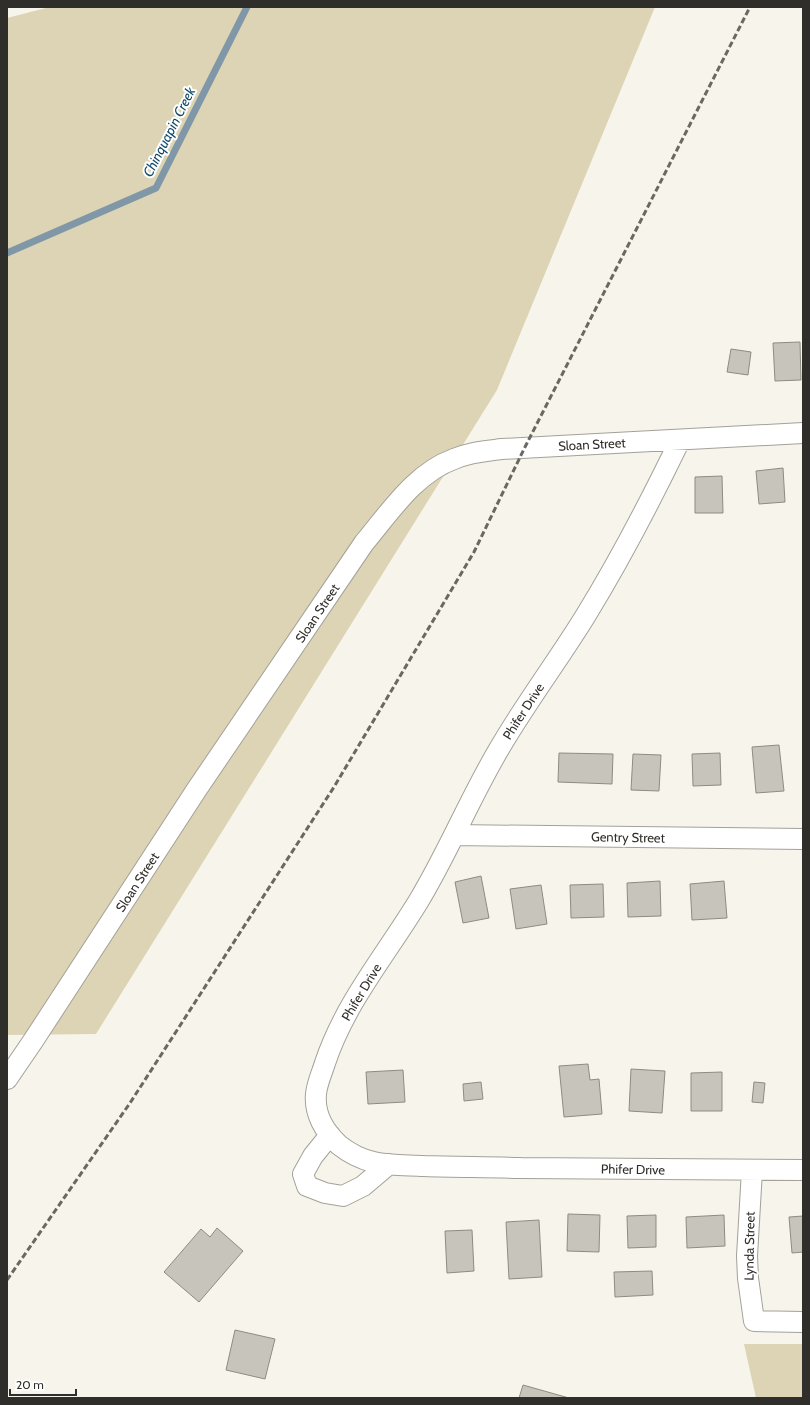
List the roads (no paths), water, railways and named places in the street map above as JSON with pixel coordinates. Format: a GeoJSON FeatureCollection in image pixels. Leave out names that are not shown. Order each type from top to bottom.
{"type":"FeatureCollection","features":[{"type":"Feature","properties":{"kind":"street","name":"Sloan Street"},"geometry":{"type":"LineString","coordinates":[[7,1079],[197,789],[364,543],[395,505],[411,488],[431,471],[453,459],[477,452],[525,447],[803,433]]}},
{"type":"Feature","properties":{"kind":"street","name":"Phifer Drive"},"geometry":{"type":"LineString","coordinates":[[680,440],[646,509],[616,564],[584,618],[500,747],[417,903],[357,994],[341,1023],[328,1053],[318,1084],[316,1104],[322,1123],[330,1135],[340,1145],[355,1155],[372,1162],[466,1167],[803,1170]]}},
{"type":"Feature","properties":{"kind":"street","name":"Gentry Street"},"geometry":{"type":"LineString","coordinates":[[454,835],[803,839]]}},
{"type":"Feature","properties":{"kind":"street"},"geometry":{"type":"LineString","coordinates":[[330,1135],[313,1156],[303,1174],[307,1186],[325,1193],[343,1196],[363,1186],[389,1164]]}},
{"type":"Feature","properties":{"kind":"street","name":"Lynda Street"},"geometry":{"type":"LineString","coordinates":[[752,1170],[747,1256],[748,1278],[754,1321],[803,1322]]}},
{"type":"Feature","properties":{"kind":"waterway","name":"Chinquapin Creek"},"geometry":{"type":"LineString","coordinates":[[7,253],[156,188],[247,7]]}},
{"type":"Feature","properties":{"kind":"railway"},"geometry":{"type":"LineString","coordinates":[[7,1280],[130,1103],[334,787],[474,552],[525,447],[750,7]]}}]}
